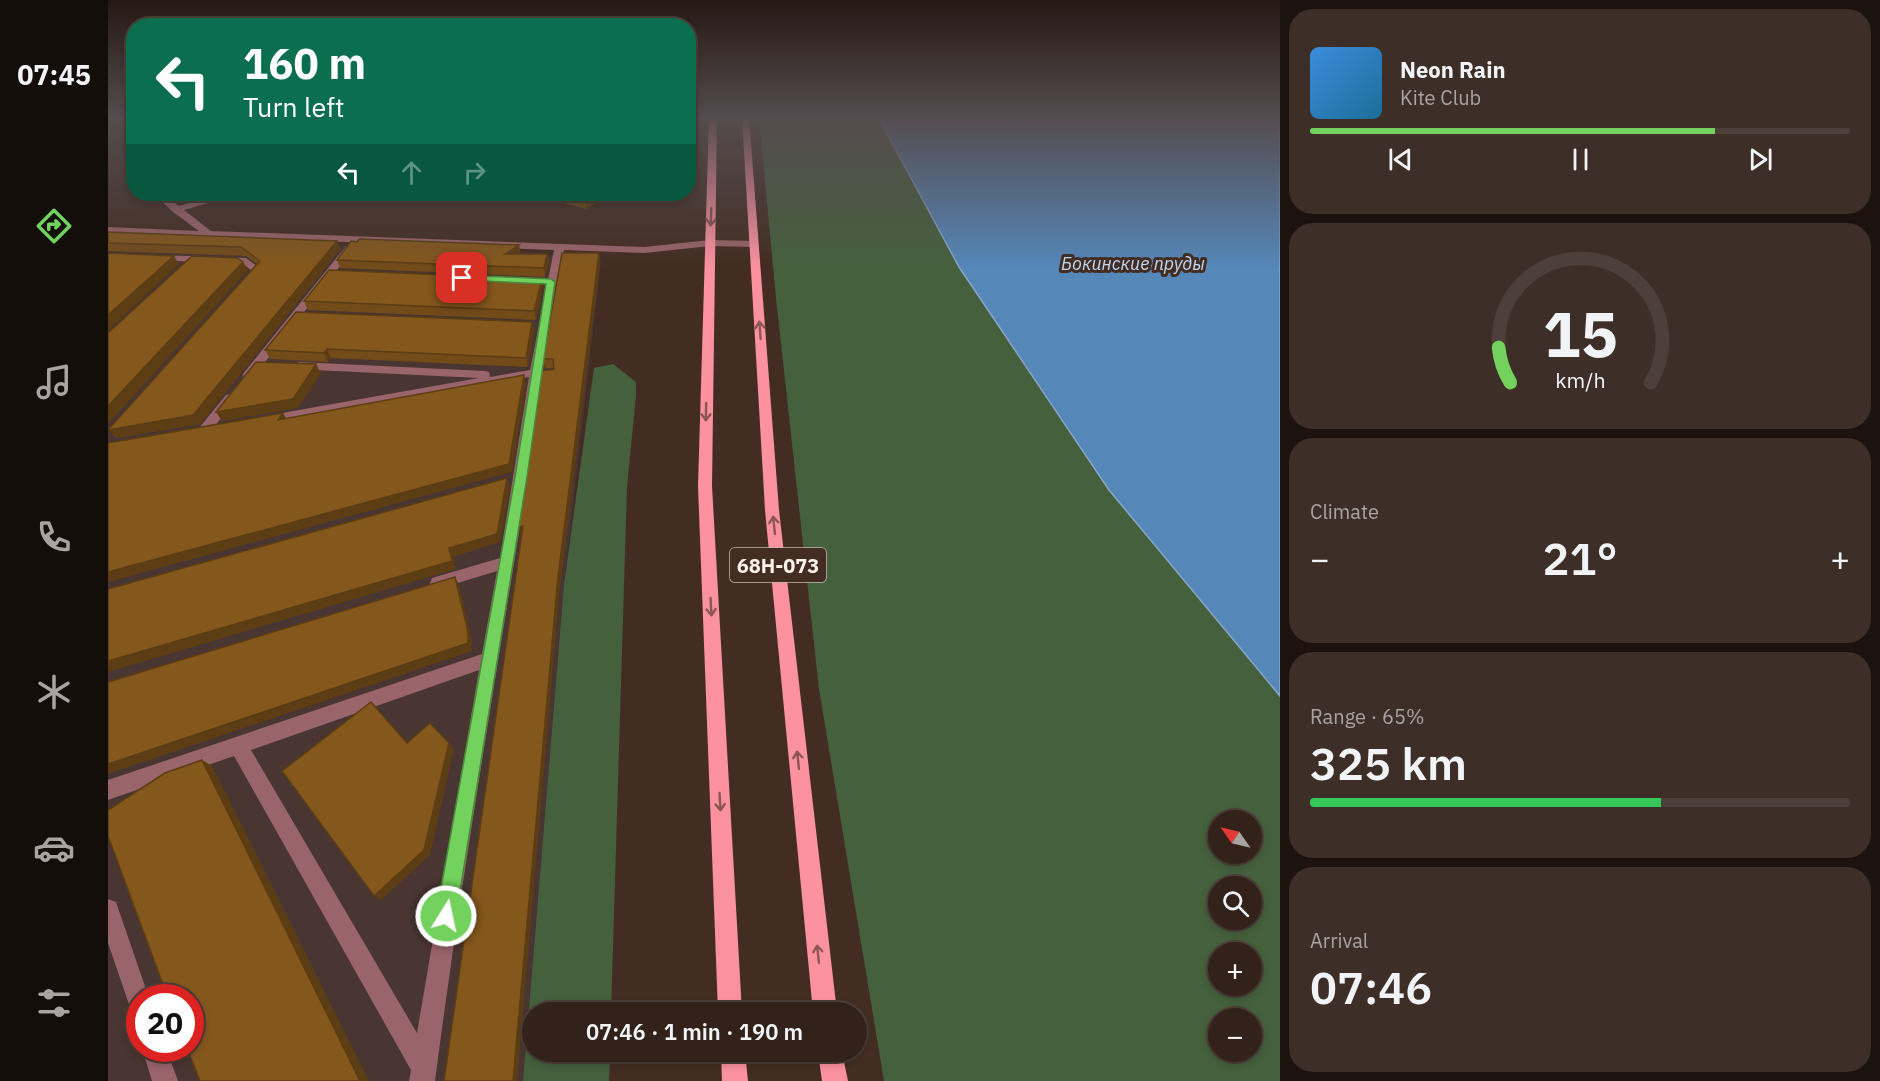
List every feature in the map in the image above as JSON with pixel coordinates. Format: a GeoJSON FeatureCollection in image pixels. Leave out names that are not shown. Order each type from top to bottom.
{"type":"FeatureCollection","features":[{"type":"Feature","properties":{"kind":"main road","name":"68Н-073"},"geometry":{"type":"LineString","coordinates":[[712,167],[705,486],[730,1002]]}},
{"type":"Feature","properties":{"kind":"main road","name":"68Н-073"},"geometry":{"type":"LineString","coordinates":[[749,167],[772,510],[824,1002]]}},
{"type":"Feature","properties":{"kind":"main road"},"geometry":{"type":"LineString","coordinates":[[734,1062],[735,1081]]}},
{"type":"Feature","properties":{"kind":"main road"},"geometry":{"type":"LineString","coordinates":[[832,1062],[835,1081]]}},
{"type":"Feature","properties":{"kind":"lane"},"geometry":{"type":"LineString","coordinates":[[166,201],[208,233]]}},
{"type":"Feature","properties":{"kind":"lane"},"geometry":{"type":"LineString","coordinates":[[176,210],[206,201]]}},
{"type":"Feature","properties":{"kind":"lane"},"geometry":{"type":"LineString","coordinates":[[108,230],[644,250],[710,243],[754,244]]}},
{"type":"Feature","properties":{"kind":"lane"},"geometry":{"type":"LineString","coordinates":[[227,427],[198,432],[263,364],[335,273],[356,239]]}},
{"type":"Feature","properties":{"kind":"lane"},"geometry":{"type":"LineString","coordinates":[[423,1075],[438,963],[506,562],[515,479],[537,372],[538,326],[545,282],[560,246]]}},
{"type":"Feature","properties":{"kind":"lane"},"geometry":{"type":"LineString","coordinates":[[147,258],[189,263],[246,261],[257,270],[241,288]]}},
{"type":"Feature","properties":{"kind":"lane"},"geometry":{"type":"LineString","coordinates":[[292,365],[511,377]]}},
{"type":"Feature","properties":{"kind":"lane"},"geometry":{"type":"LineString","coordinates":[[251,422],[537,372]]}},
{"type":"Feature","properties":{"kind":"lane"},"geometry":{"type":"LineString","coordinates":[[427,586],[506,562]]}},
{"type":"Feature","properties":{"kind":"lane"},"geometry":{"type":"LineString","coordinates":[[108,790],[490,659]]}},
{"type":"Feature","properties":{"kind":"lane"},"geometry":{"type":"LineString","coordinates":[[238,746],[423,1075]]}},
{"type":"Feature","properties":{"kind":"lane"},"geometry":{"type":"LineString","coordinates":[[108,910],[133,984]]}},
{"type":"Feature","properties":{"kind":"lane"},"geometry":{"type":"LineString","coordinates":[[159,1062],[165,1081]]}},
{"type":"Feature","properties":{"kind":"shaded area"},"geometry":{"type":"Polygon","coordinates":[[[108,236],[542,254],[601,261],[564,584],[530,1002],[522,1002],[522,1062],[525,1062],[523,1081],[108,1081],[108,236]]]}},
{"type":"Feature","properties":{"kind":"green space"},"geometry":{"type":"Polygon","coordinates":[[[764,167],[905,167],[959,267],[1109,490],[1280,696],[1280,1081],[884,1081],[819,689],[764,167]]]}},
{"type":"Feature","properties":{"kind":"green space"},"geometry":{"type":"Polygon","coordinates":[[[613,364],[636,382],[627,487],[611,1002],[530,1002],[564,584],[594,368],[613,364]]]}},
{"type":"Feature","properties":{"kind":"green space"},"geometry":{"type":"Polygon","coordinates":[[[525,1062],[610,1062],[609,1081],[523,1081],[525,1062]]]}},
{"type":"Feature","properties":{"kind":"water","name":"Бокинские пруды"},"geometry":{"type":"Polygon","coordinates":[[[905,167],[1280,167],[1280,696],[1109,490],[959,267],[905,167]]]}},
{"type":"Feature","properties":{"kind":"building"},"geometry":{"type":"Polygon","coordinates":[[[108,232],[337,241],[193,415],[108,430],[260,261],[241,247],[108,243],[108,232]]]}},
{"type":"Feature","properties":{"kind":"building"},"geometry":{"type":"Polygon","coordinates":[[[359,239],[519,245],[505,254],[547,254],[544,268],[337,260],[351,241],[357,242],[359,239]]]}},
{"type":"Feature","properties":{"kind":"building"},"geometry":{"type":"Polygon","coordinates":[[[108,253],[174,256],[108,315],[108,253]]]}},
{"type":"Feature","properties":{"kind":"building"},"geometry":{"type":"Polygon","coordinates":[[[562,253],[599,253],[558,577],[513,1081],[444,1081],[523,526],[518,528],[541,371],[554,369],[553,359],[543,359],[562,253]]]}},
{"type":"Feature","properties":{"kind":"building"},"geometry":{"type":"Polygon","coordinates":[[[192,256],[237,258],[243,262],[108,406],[108,333],[192,256]]]}},
{"type":"Feature","properties":{"kind":"building"},"geometry":{"type":"Polygon","coordinates":[[[329,270],[542,279],[534,311],[304,301],[329,270]]]}},
{"type":"Feature","properties":{"kind":"building"},"geometry":{"type":"Polygon","coordinates":[[[296,312],[532,322],[526,358],[327,349],[324,353],[265,350],[296,312]]]}},
{"type":"Feature","properties":{"kind":"building"},"geometry":{"type":"Polygon","coordinates":[[[256,362],[316,364],[293,399],[216,412],[256,362]]]}},
{"type":"Feature","properties":{"kind":"building"},"geometry":{"type":"Polygon","coordinates":[[[524,375],[509,464],[108,572],[108,443],[283,413],[278,420],[524,375]]]}},
{"type":"Feature","properties":{"kind":"building"},"geometry":{"type":"Polygon","coordinates":[[[507,478],[497,534],[449,548],[452,561],[108,661],[108,589],[507,478]]]}},
{"type":"Feature","properties":{"kind":"building"},"geometry":{"type":"Polygon","coordinates":[[[455,577],[468,632],[468,643],[108,764],[108,682],[455,577]]]}},
{"type":"Feature","properties":{"kind":"building"},"geometry":{"type":"Polygon","coordinates":[[[371,702],[407,743],[430,723],[449,743],[424,850],[374,896],[282,771],[371,702]]]}},
{"type":"Feature","properties":{"kind":"building"},"geometry":{"type":"Polygon","coordinates":[[[202,760],[360,1081],[200,1081],[193,1062],[204,1062],[204,984],[163,984],[108,836],[108,810],[165,773],[202,760]]]}},
{"type":"Feature","properties":{"kind":"route"},"geometry":{"type":"LineString","coordinates":[[446,916],[521,477],[551,282],[462,278]]}}]}
